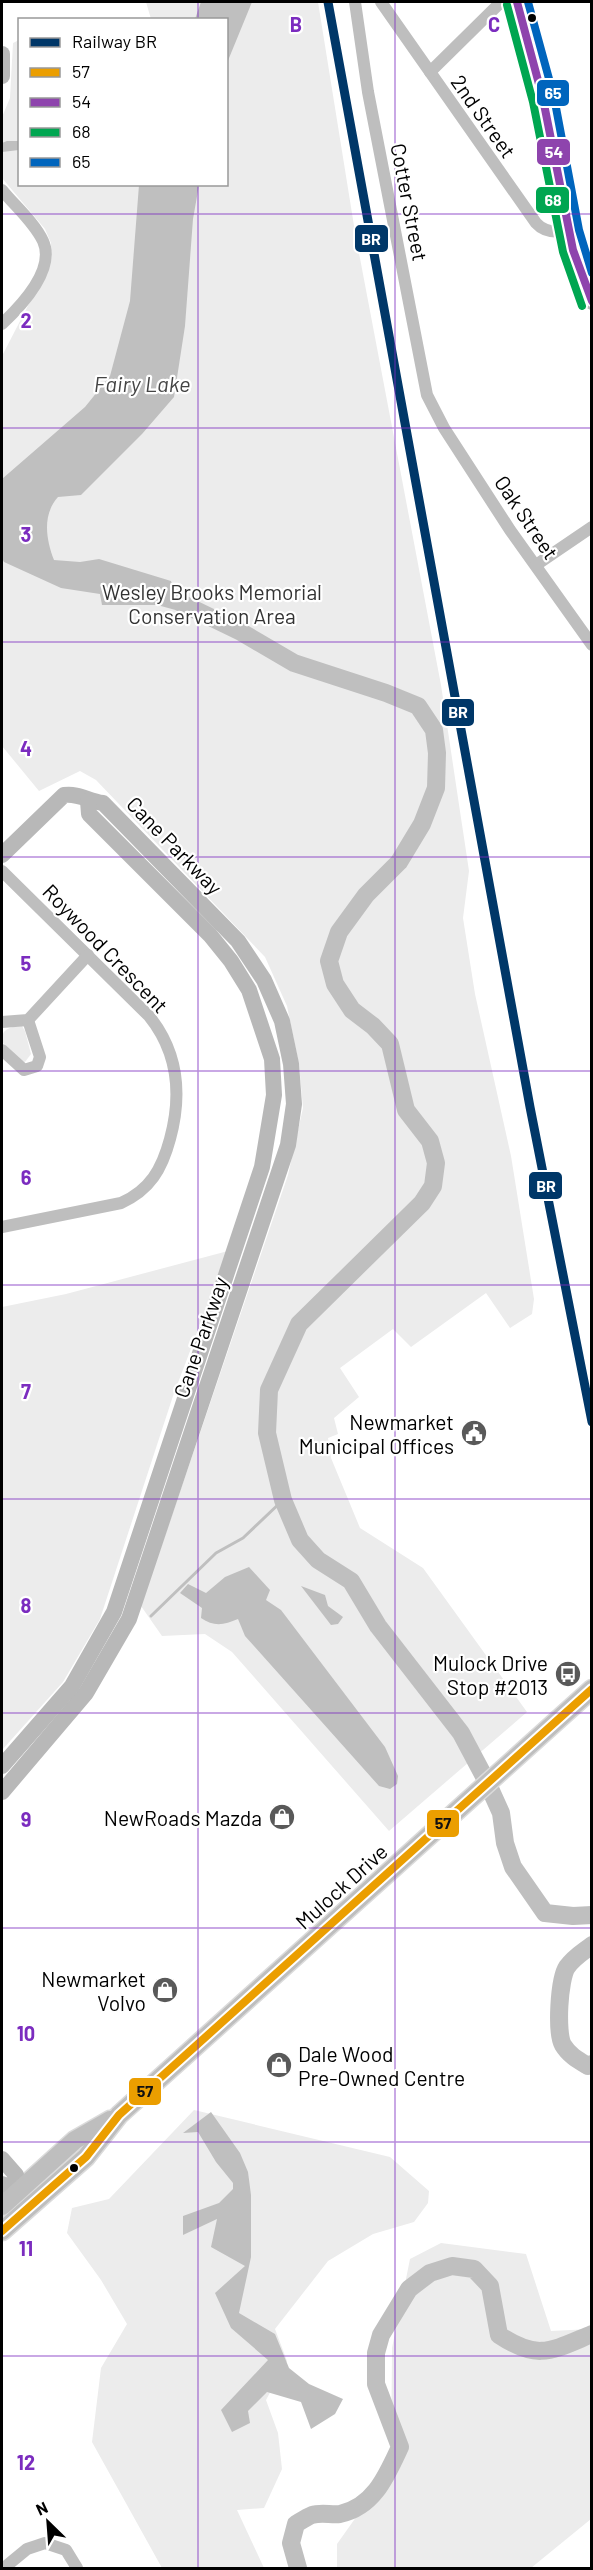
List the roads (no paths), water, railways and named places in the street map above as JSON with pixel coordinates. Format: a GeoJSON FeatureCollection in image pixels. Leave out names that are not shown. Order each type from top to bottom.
{"type":"FeatureCollection","features":[{"type":"Feature","properties":{"kind":"main road"},"geometry":{"type":"LineString","coordinates":[[517,2],[556,158],[568,231],[588,296]]}},
{"type":"Feature","properties":{"kind":"main road"},"geometry":{"type":"LineString","coordinates":[[2,54],[2,76]]}},
{"type":"Feature","properties":{"kind":"main road"},"geometry":{"type":"LineString","coordinates":[[2,855],[56,800],[64,795],[77,794],[88,801]]}},
{"type":"Feature","properties":{"kind":"main road","name":"Cane Parkway"},"geometry":{"type":"LineString","coordinates":[[2,1766],[72,1686],[114,1612],[262,1167],[274,1095],[272,1059],[249,990],[231,961],[210,935],[89,814],[88,801],[103,803],[238,941],[264,980],[282,1021],[291,1064],[294,1104],[288,1145],[129,1619],[86,1693],[2,1792]]}},
{"type":"Feature","properties":{"kind":"main road","name":"Mulock Drive"},"geometry":{"type":"LineString","coordinates":[[2,2231],[86,2157],[119,2115],[591,1689]]}},
{"type":"Feature","properties":{"kind":"main road","name":"Mulock Drive"},"geometry":{"type":"LineString","coordinates":[[2,2206],[75,2140],[119,2115]]}},
{"type":"Feature","properties":{"kind":"main road"},"geometry":{"type":"LineString","coordinates":[[2,2159],[16,2175],[20,2190]]}},
{"type":"Feature","properties":{"kind":"main road"},"geometry":{"type":"LineString","coordinates":[[2,2184],[20,2190]]}},
{"type":"Feature","properties":{"kind":"street","name":"Cotter Street"},"geometry":{"type":"LineString","coordinates":[[355,2],[370,103],[427,395],[433,409]]}},
{"type":"Feature","properties":{"kind":"street","name":"2nd Street"},"geometry":{"type":"LineString","coordinates":[[381,2],[536,223],[541,229],[568,231]]}},
{"type":"Feature","properties":{"kind":"street"},"geometry":{"type":"LineString","coordinates":[[430,72],[501,2]]}},
{"type":"Feature","properties":{"kind":"street"},"geometry":{"type":"LineString","coordinates":[[2,190],[37,231],[44,243],[46,259],[41,274],[2,324]]}},
{"type":"Feature","properties":{"kind":"street","name":"Oak Street"},"geometry":{"type":"LineString","coordinates":[[433,409],[492,502],[591,645]]}},
{"type":"Feature","properties":{"kind":"street"},"geometry":{"type":"LineString","coordinates":[[536,565],[591,527]]}},
{"type":"Feature","properties":{"kind":"street","name":"Roywood Crescent"},"geometry":{"type":"LineString","coordinates":[[2,871],[148,1016],[162,1035],[170,1053],[177,1084],[177,1109],[164,1160],[148,1186],[121,1203],[2,1227]]}},
{"type":"Feature","properties":{"kind":"street"},"geometry":{"type":"LineString","coordinates":[[2,1022],[28,1020],[88,956]]}},
{"type":"Feature","properties":{"kind":"street"},"geometry":{"type":"LineString","coordinates":[[2,1050],[24,1070],[37,1066],[40,1057],[28,1020]]}},
{"type":"Feature","properties":{"kind":"street"},"geometry":{"type":"LineString","coordinates":[[4,2568],[27,2549],[45,2542],[66,2550],[77,2568]]}},
{"type":"Feature","properties":{"kind":"water"},"geometry":{"type":"Polygon","coordinates":[[[201,2],[252,2],[228,61],[228,18],[195,18],[201,2]]]}},
{"type":"Feature","properties":{"kind":"water"},"geometry":{"type":"Polygon","coordinates":[[[18,141],[18,150],[2,152],[2,143],[18,141]]]}},
{"type":"Feature","properties":{"kind":"water","name":"Fairy Lake"},"geometry":{"type":"Polygon","coordinates":[[[139,186],[199,186],[193,219],[185,326],[174,397],[142,434],[81,495],[58,497],[50,511],[47,527],[54,560],[80,562],[99,559],[171,581],[177,601],[158,605],[102,605],[100,594],[61,588],[4,562],[2,558],[2,479],[85,407],[110,376],[130,301],[139,186]]]}},
{"type":"Feature","properties":{"kind":"water"},"geometry":{"type":"Polygon","coordinates":[[[249,1567],[270,1590],[266,1600],[281,1610],[385,1747],[398,1776],[397,1784],[390,1789],[379,1786],[245,1636],[238,1619],[228,1623],[210,1623],[201,1618],[202,1608],[180,1593],[188,1584],[206,1593],[225,1577],[249,1567]]]}},
{"type":"Feature","properties":{"kind":"water"},"geometry":{"type":"Polygon","coordinates":[[[301,1586],[325,1595],[328,1606],[343,1617],[338,1624],[331,1625],[301,1586]]]}},
{"type":"Feature","properties":{"kind":"water"},"geometry":{"type":"Polygon","coordinates":[[[211,2112],[240,2153],[248,2172],[251,2195],[251,2257],[239,2313],[275,2334],[289,2368],[309,2384],[343,2399],[335,2414],[311,2429],[301,2402],[267,2392],[248,2411],[250,2423],[232,2432],[221,2410],[268,2360],[231,2328],[215,2293],[245,2266],[211,2247],[217,2219],[183,2235],[183,2216],[219,2203],[233,2189],[233,2183],[216,2162],[198,2132],[183,2133],[211,2112]]]}},
{"type":"Feature","properties":{"kind":"waterway"},"geometry":{"type":"LineString","coordinates":[[155,595],[177,601],[241,632],[294,663],[418,706],[434,730],[437,753],[436,788],[422,824],[399,862],[366,895],[339,932],[329,961],[335,984],[352,1010],[373,1026],[390,1044],[406,1110],[430,1141],[436,1163],[433,1186],[422,1203],[299,1324],[269,1390],[267,1433],[283,1500],[300,1540],[318,1560],[351,1581],[378,1626],[461,1733],[501,1813],[505,1843],[513,1867],[545,1913],[573,1916],[592,1915]]}},
{"type":"Feature","properties":{"kind":"waterway"},"geometry":{"type":"LineString","coordinates":[[151,1616],[216,1553],[243,1538],[283,1500]]}},
{"type":"Feature","properties":{"kind":"waterway"},"geometry":{"type":"LineString","coordinates":[[592,1945],[576,1957],[564,1973],[559,2018],[561,2039],[565,2049],[588,2066],[592,2064]]}},
{"type":"Feature","properties":{"kind":"waterway"},"geometry":{"type":"LineString","coordinates":[[298,2568],[291,2543],[296,2524],[312,2515],[340,2514],[362,2505],[384,2479],[400,2447],[376,2384],[376,2353],[381,2335],[409,2289],[430,2273],[452,2266],[474,2269],[490,2286],[499,2335],[513,2343],[535,2351],[545,2351],[592,2334]]}},
{"type":"Feature","properties":{"kind":"rail line","name":"BR"},"geometry":{"type":"LineString","coordinates":[[328,2],[530,1107],[592,1422]]}},
{"type":"Feature","properties":{"kind":"place","name":"Newmarket Municipal Offices"},"geometry":{"type":"Point","coordinates":[474,1433]}},
{"type":"Feature","properties":{"kind":"place","name":"Mulock Drive Stop #2013"},"geometry":{"type":"Point","coordinates":[568,1674]}},
{"type":"Feature","properties":{"kind":"place","name":"NewRoads Mazda"},"geometry":{"type":"Point","coordinates":[282,1817]}},
{"type":"Feature","properties":{"kind":"place","name":"Newmarket Volvo"},"geometry":{"type":"Point","coordinates":[165,1990]}},
{"type":"Feature","properties":{"kind":"place","name":"Dale Wood Pre-Owned Centre"},"geometry":{"type":"Point","coordinates":[279,2065]}},
{"type":"Feature","properties":{"kind":"park label","name":"Wesley Brooks Memorial Conservation Area"},"geometry":{"type":"Point","coordinates":[212,603]}}]}
